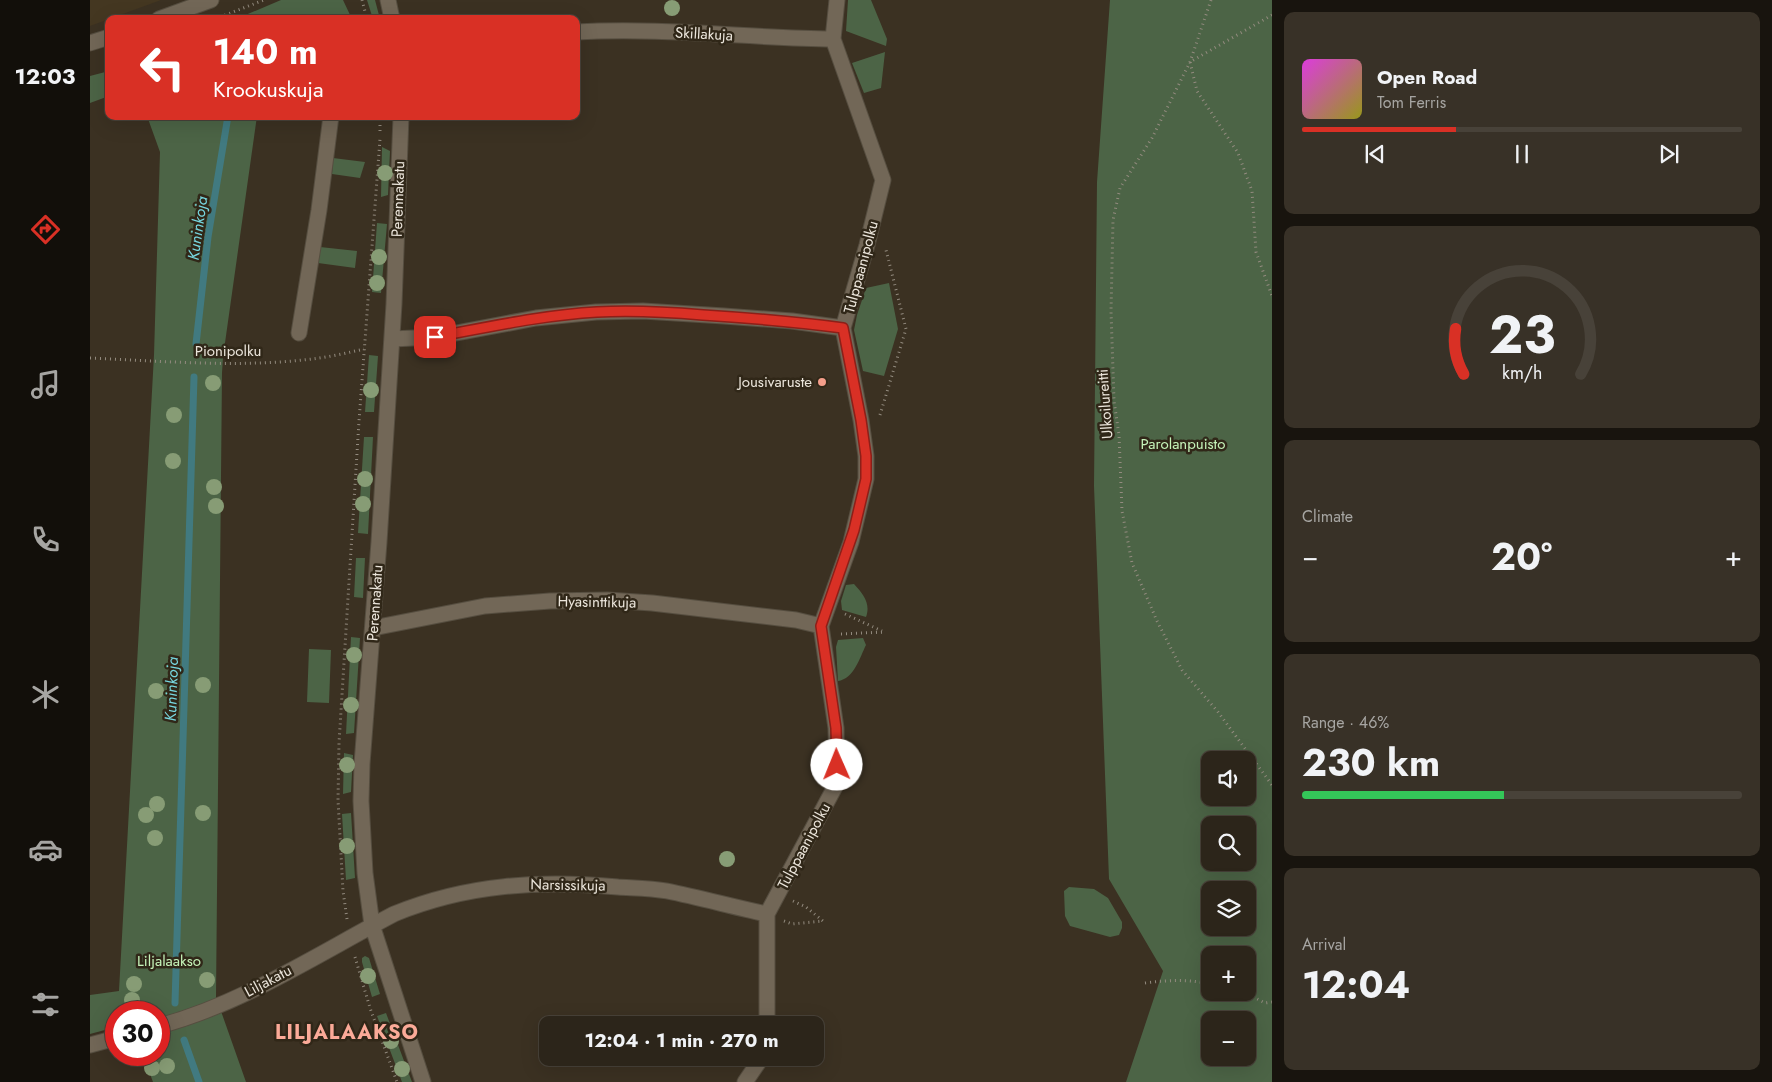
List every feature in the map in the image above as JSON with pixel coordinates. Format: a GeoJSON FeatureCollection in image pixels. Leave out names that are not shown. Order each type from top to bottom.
{"type":"FeatureCollection","features":[{"type":"Feature","properties":{"kind":"street"},"geometry":{"type":"LineString","coordinates":[[170,15],[211,0]]}},
{"type":"Feature","properties":{"kind":"street"},"geometry":{"type":"LineString","coordinates":[[388,0],[391,15]]}},
{"type":"Feature","properties":{"kind":"street","name":"Tulppaanipolku"},"geometry":{"type":"LineString","coordinates":[[767,1016],[767,914],[837,783],[836,728],[821,630],[851,542],[866,479],[866,456],[861,420],[843,328],[867,245],[883,180],[833,39],[837,0]]}},
{"type":"Feature","properties":{"kind":"street","name":"Skillakuja"},"geometry":{"type":"LineString","coordinates":[[580,32],[616,30],[833,39]]}},
{"type":"Feature","properties":{"kind":"street"},"geometry":{"type":"LineString","coordinates":[[90,43],[105,37]]}},
{"type":"Feature","properties":{"kind":"street"},"geometry":{"type":"LineString","coordinates":[[299,333],[319,210],[330,120]]}},
{"type":"Feature","properties":{"kind":"street","name":"Perennakatu"},"geometry":{"type":"LineString","coordinates":[[401,120],[392,339],[362,764],[362,801],[365,873],[372,925],[424,1082]]}},
{"type":"Feature","properties":{"kind":"street"},"geometry":{"type":"LineString","coordinates":[[392,339],[435,337],[536,318],[605,311],[643,311],[724,316],[792,321],[843,328]]}},
{"type":"Feature","properties":{"kind":"street","name":"Hyasinttikuja"},"geometry":{"type":"LineString","coordinates":[[373,628],[485,606],[550,601],[607,600],[652,603],[796,620],[821,630]]}},
{"type":"Feature","properties":{"kind":"street","name":"Narsissikuja"},"geometry":{"type":"LineString","coordinates":[[372,925],[423,902],[460,892],[521,884],[568,883],[665,891],[767,914]]}},
{"type":"Feature","properties":{"kind":"street","name":"Liljakatu"},"geometry":{"type":"LineString","coordinates":[[170,1023],[187,1019],[253,990],[372,925]]}},
{"type":"Feature","properties":{"kind":"street"},"geometry":{"type":"LineString","coordinates":[[90,1045],[105,1041]]}},
{"type":"Feature","properties":{"kind":"street"},"geometry":{"type":"LineString","coordinates":[[745,1082],[756,1066]]}},
{"type":"Feature","properties":{"kind":"path"},"geometry":{"type":"LineString","coordinates":[[226,15],[264,0]]}},
{"type":"Feature","properties":{"kind":"path"},"geometry":{"type":"LineString","coordinates":[[362,0],[366,15]]}},
{"type":"Feature","properties":{"kind":"path","name":"Ulkoilureitti"},"geometry":{"type":"LineString","coordinates":[[1211,0],[1190,62],[1152,138],[1120,188],[1114,220],[1112,311],[1114,402],[1119,435],[1122,510],[1132,562],[1157,620],[1182,670],[1218,712],[1272,785]]}},
{"type":"Feature","properties":{"kind":"path"},"geometry":{"type":"LineString","coordinates":[[1272,15],[1190,62],[1197,91],[1238,153],[1252,191],[1256,252],[1272,296]]}},
{"type":"Feature","properties":{"kind":"path"},"geometry":{"type":"LineString","coordinates":[[878,423],[906,330],[885,247]]}},
{"type":"Feature","properties":{"kind":"path","name":"Pionipolku"},"geometry":{"type":"LineString","coordinates":[[90,358],[207,363],[267,363],[313,359],[364,349]]}},
{"type":"Feature","properties":{"kind":"path"},"geometry":{"type":"LineString","coordinates":[[821,630],[885,632],[847,614],[827,608]]}},
{"type":"Feature","properties":{"kind":"path"},"geometry":{"type":"LineString","coordinates":[[767,914],[792,924],[823,921],[806,907],[792,901],[775,899]]}},
{"type":"Feature","properties":{"kind":"path"},"geometry":{"type":"LineString","coordinates":[[1145,983],[1173,980],[1201,982]]}},
{"type":"Feature","properties":{"kind":"path"},"geometry":{"type":"LineString","coordinates":[[1256,998],[1265,1002],[1272,1002]]}},
{"type":"Feature","properties":{"kind":"shaded area"},"geometry":{"type":"Polygon","coordinates":[[[90,0],[161,0],[120,15],[105,15],[105,21],[90,26],[90,0]]]}},
{"type":"Feature","properties":{"kind":"green space"},"geometry":{"type":"Polygon","coordinates":[[[281,0],[343,0],[350,15],[245,15],[281,0]]]}},
{"type":"Feature","properties":{"kind":"green space"},"geometry":{"type":"Polygon","coordinates":[[[367,0],[375,0],[379,15],[372,15],[367,0]]]}},
{"type":"Feature","properties":{"kind":"green space"},"geometry":{"type":"Polygon","coordinates":[[[848,0],[871,0],[887,39],[886,46],[846,31],[848,0]]]}},
{"type":"Feature","properties":{"kind":"green space","name":"Parolanpuisto"},"geometry":{"type":"Polygon","coordinates":[[[1110,0],[1272,0],[1272,1082],[1126,1082],[1163,971],[1109,879],[1094,486],[1097,182],[1110,0]]]}},
{"type":"Feature","properties":{"kind":"green space"},"geometry":{"type":"Polygon","coordinates":[[[885,52],[881,88],[864,93],[852,63],[885,52]]]}},
{"type":"Feature","properties":{"kind":"green space"},"geometry":{"type":"Polygon","coordinates":[[[105,72],[105,97],[90,103],[90,76],[105,72]]]}},
{"type":"Feature","properties":{"kind":"green space","name":"Liljalaakso"},"geometry":{"type":"Polygon","coordinates":[[[148,120],[256,120],[222,373],[216,997],[246,1082],[153,1082],[147,1066],[170,1066],[170,1001],[105,1001],[105,1030],[90,1034],[90,995],[119,991],[154,355],[160,152],[148,120]]]}},
{"type":"Feature","properties":{"kind":"green space"},"geometry":{"type":"Polygon","coordinates":[[[382,147],[390,151],[388,195],[381,197],[382,147]]]}},
{"type":"Feature","properties":{"kind":"green space"},"geometry":{"type":"Polygon","coordinates":[[[333,158],[365,162],[360,178],[332,174],[333,158]]]}},
{"type":"Feature","properties":{"kind":"green space"},"geometry":{"type":"Polygon","coordinates":[[[377,223],[387,224],[381,293],[372,292],[377,223]]]}},
{"type":"Feature","properties":{"kind":"green space"},"geometry":{"type":"Polygon","coordinates":[[[320,247],[357,251],[355,268],[318,263],[320,247]]]}},
{"type":"Feature","properties":{"kind":"green space"},"geometry":{"type":"Polygon","coordinates":[[[889,283],[898,329],[884,376],[863,371],[854,330],[866,288],[889,283]]]}},
{"type":"Feature","properties":{"kind":"green space"},"geometry":{"type":"Polygon","coordinates":[[[369,355],[378,356],[374,412],[365,412],[369,355]]]}},
{"type":"Feature","properties":{"kind":"green space"},"geometry":{"type":"Polygon","coordinates":[[[364,437],[373,437],[368,534],[358,533],[364,437]]]}},
{"type":"Feature","properties":{"kind":"green space"},"geometry":{"type":"Polygon","coordinates":[[[356,558],[365,558],[363,598],[354,597],[356,558]]]}},
{"type":"Feature","properties":{"kind":"green space"},"geometry":{"type":"Polygon","coordinates":[[[854,584],[867,603],[866,617],[842,610],[841,601],[846,585],[854,584]]]}},
{"type":"Feature","properties":{"kind":"green space"},"geometry":{"type":"Polygon","coordinates":[[[351,637],[360,638],[354,733],[346,734],[351,637]]]}},
{"type":"Feature","properties":{"kind":"green space"},"geometry":{"type":"Polygon","coordinates":[[[863,638],[866,645],[856,667],[848,676],[838,681],[836,647],[838,640],[863,638]]]}},
{"type":"Feature","properties":{"kind":"green space"},"geometry":{"type":"Polygon","coordinates":[[[309,649],[331,650],[329,703],[307,702],[309,649]]]}},
{"type":"Feature","properties":{"kind":"green space"},"geometry":{"type":"Polygon","coordinates":[[[344,753],[353,755],[351,792],[343,794],[344,753]]]}},
{"type":"Feature","properties":{"kind":"green space"},"geometry":{"type":"Polygon","coordinates":[[[351,813],[355,878],[346,880],[342,814],[351,813]]]}},
{"type":"Feature","properties":{"kind":"green space"},"geometry":{"type":"Polygon","coordinates":[[[1069,887],[1094,889],[1108,898],[1122,922],[1119,935],[1110,937],[1070,926],[1065,916],[1064,891],[1069,887]]]}},
{"type":"Feature","properties":{"kind":"green space"},"geometry":{"type":"Polygon","coordinates":[[[365,956],[369,958],[380,994],[372,997],[362,962],[362,958],[365,956]]]}},
{"type":"Feature","properties":{"kind":"green space"},"geometry":{"type":"Polygon","coordinates":[[[386,1013],[412,1082],[402,1082],[377,1016],[386,1013]]]}},
{"type":"Feature","properties":{"kind":"waterway","name":"Kuninkoja"},"geometry":{"type":"LineString","coordinates":[[196,344],[208,237],[227,120]]}},
{"type":"Feature","properties":{"kind":"waterway","name":"Kuninkoja"},"geometry":{"type":"LineString","coordinates":[[175,1003],[194,377]]}},
{"type":"Feature","properties":{"kind":"waterway","name":"Kuninkoja"},"geometry":{"type":"LineString","coordinates":[[184,1040],[199,1082]]}},
{"type":"Feature","properties":{"kind":"place","name":"Jousivaruste"},"geometry":{"type":"Point","coordinates":[822,382]}},
{"type":"Feature","properties":{"kind":"district","name":"LILJALAAKSO"},"geometry":{"type":"Point","coordinates":[347,1032]}},
{"type":"Feature","properties":{"kind":"route"},"geometry":{"type":"LineString","coordinates":[[435,337],[536,318],[612,311],[643,311],[792,321],[843,328],[861,420],[866,456],[866,479],[851,542],[821,626],[836,728],[837,765]]}}]}
